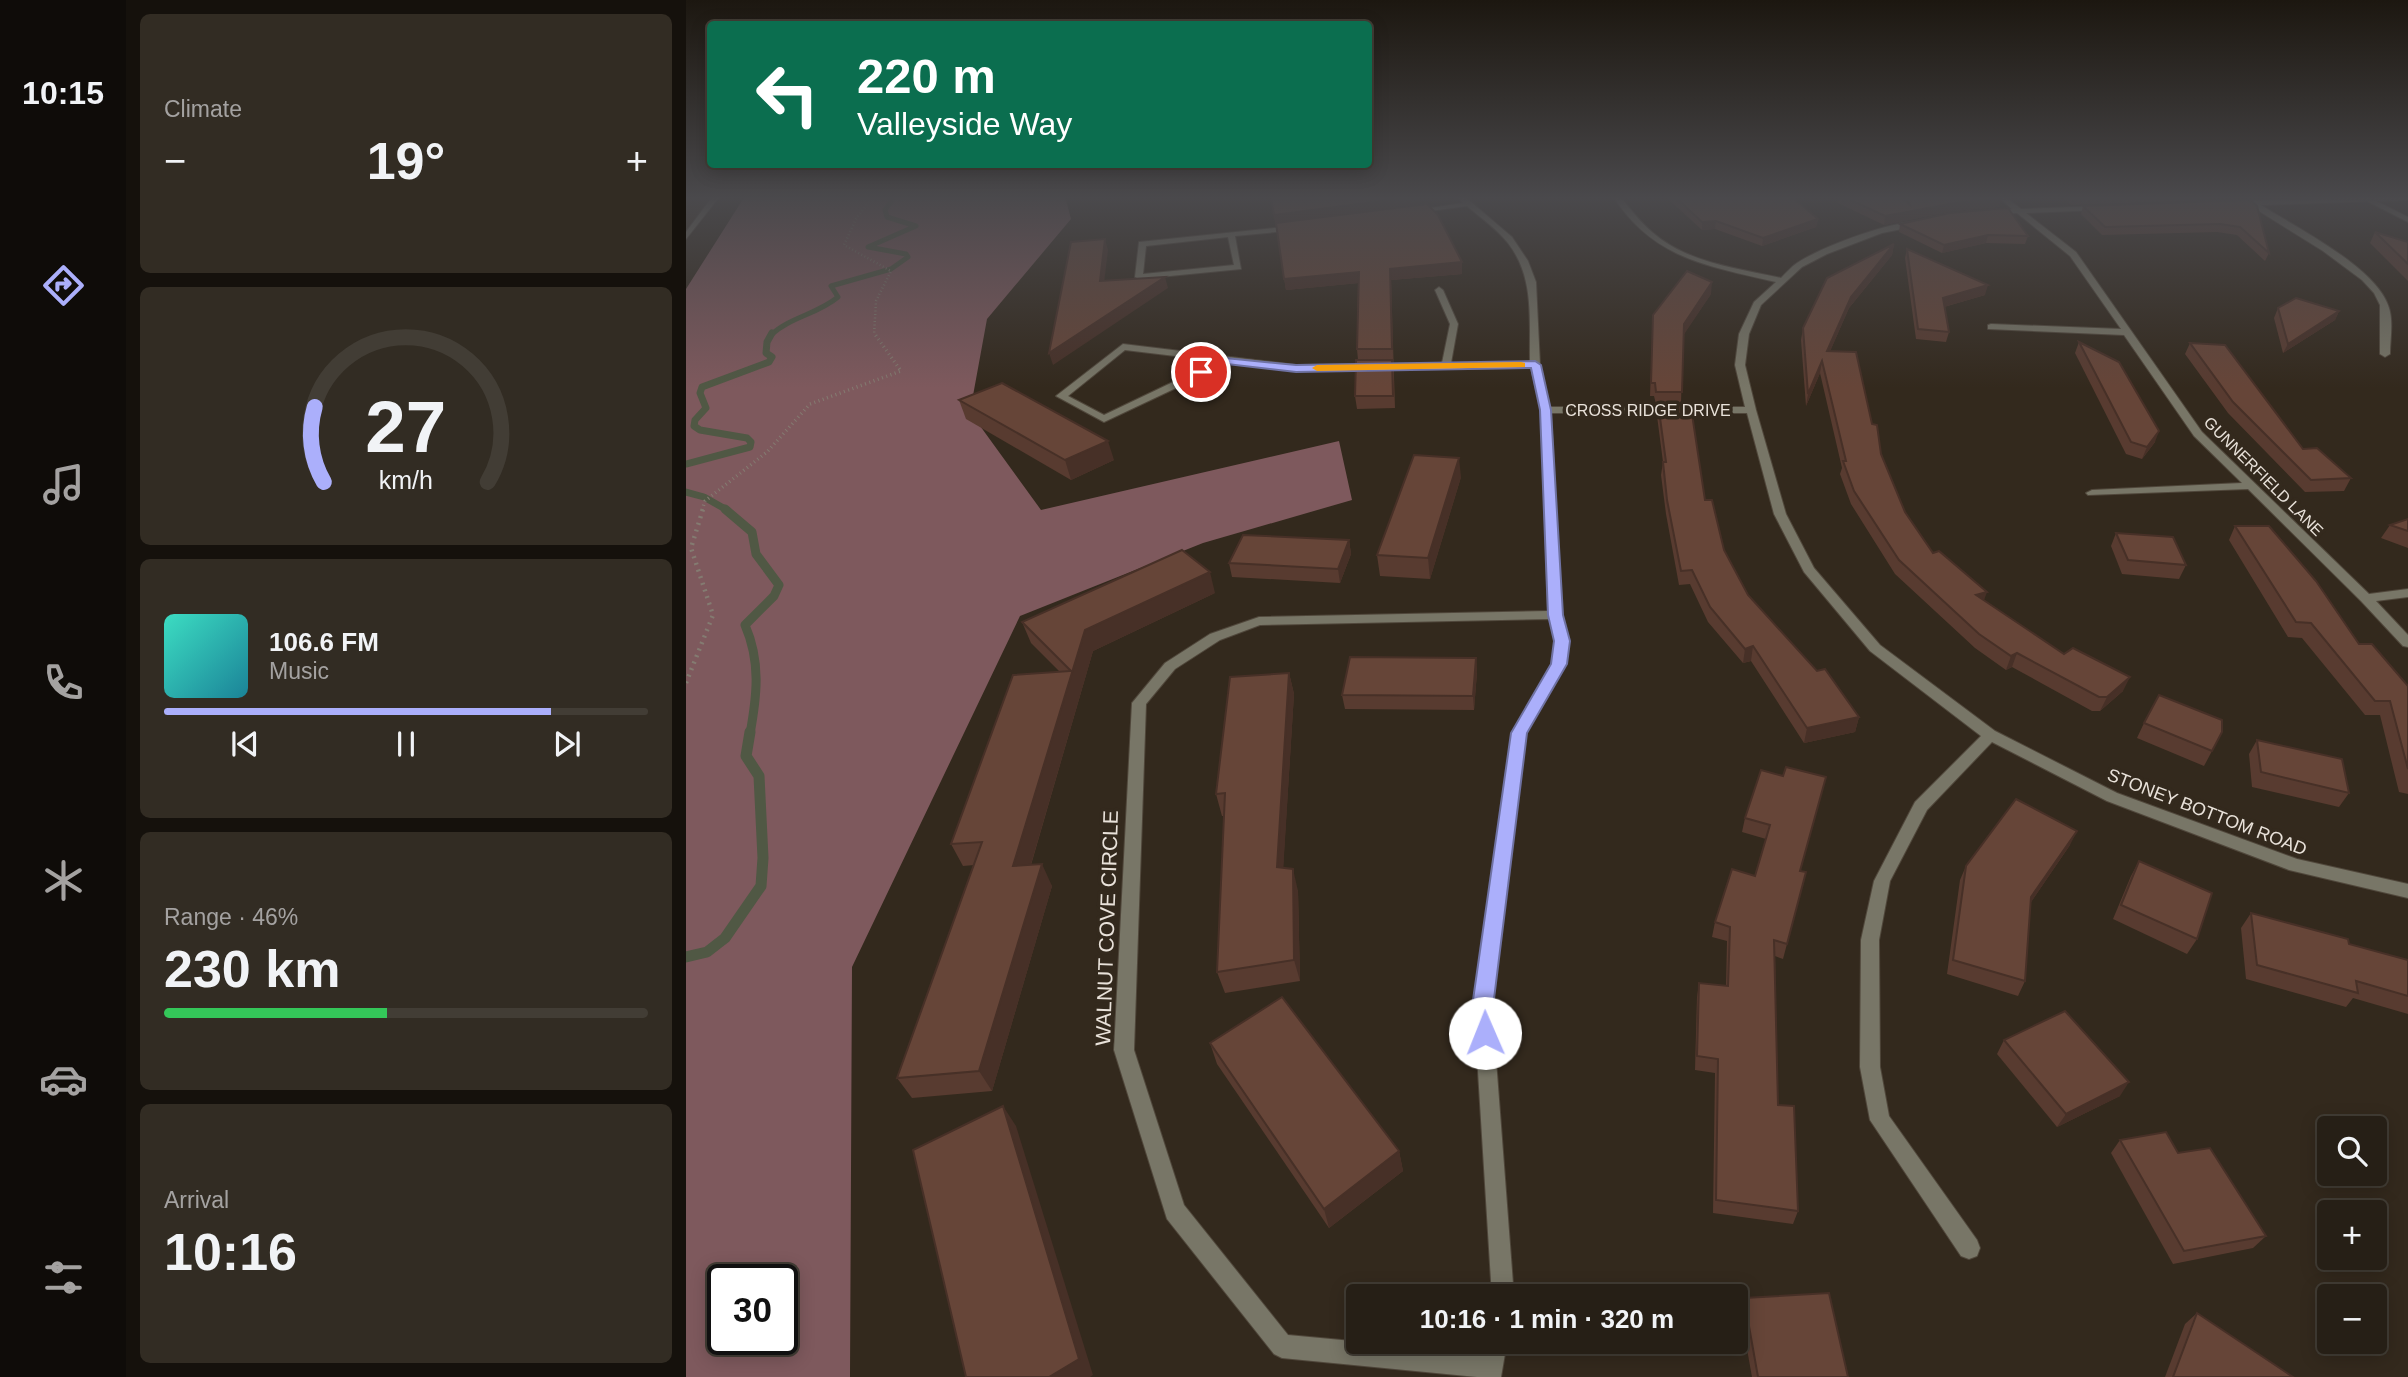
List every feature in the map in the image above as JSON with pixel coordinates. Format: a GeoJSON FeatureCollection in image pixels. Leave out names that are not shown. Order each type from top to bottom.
{"type":"FeatureCollection","features":[{"type":"Feature","properties":{"kind":"street"},"geometry":{"type":"LineString","coordinates":[[1141,260],[1139,277],[1238,267],[1236,260]]}},
{"type":"Feature","properties":{"kind":"street","name":"CROSS RIDGE DRIVE"},"geometry":{"type":"LineString","coordinates":[[1502,1284],[1483,1007],[1519,733],[1559,664],[1562,641],[1555,615],[1546,410],[1535,365],[1532,282],[1523,260]]}},
{"type":"Feature","properties":{"kind":"street"},"geometry":{"type":"LineString","coordinates":[[1700,260],[1780,280]]}},
{"type":"Feature","properties":{"kind":"street","name":"STONEY BOTTOM ROAD"},"geometry":{"type":"LineString","coordinates":[[1807,260],[1780,280],[1757,304],[1744,334],[1740,365],[1780,514],[1808,569],[1875,648],[1990,735],[2112,797],[2295,865],[2408,891]]}},
{"type":"Feature","properties":{"kind":"street","name":"GUNNERFIELD LANE"},"geometry":{"type":"LineString","coordinates":[[2077,260],[2198,434],[2366,598],[2408,643]]}},
{"type":"Feature","properties":{"kind":"street"},"geometry":{"type":"LineString","coordinates":[[2340,260],[2357,271],[2379,292],[2384,305],[2385,354]]}},
{"type":"Feature","properties":{"kind":"street"},"geometry":{"type":"LineString","coordinates":[[1439,290],[1454,324],[1446,365]]}},
{"type":"Feature","properties":{"kind":"street"},"geometry":{"type":"LineString","coordinates":[[1991,327],[2128,332]]}},
{"type":"Feature","properties":{"kind":"street"},"geometry":{"type":"LineString","coordinates":[[1225,361],[1104,419],[1061,396],[1123,347],[1296,368],[1535,365]]}},
{"type":"Feature","properties":{"kind":"street","name":"CROSS RIDGE DRIVE"},"geometry":{"type":"LineString","coordinates":[[1546,410],[1751,410]]}},
{"type":"Feature","properties":{"kind":"street"},"geometry":{"type":"LineString","coordinates":[[2092,493],[2248,485]]}},
{"type":"Feature","properties":{"kind":"street"},"geometry":{"type":"LineString","coordinates":[[2366,598],[2408,593]]}},
{"type":"Feature","properties":{"kind":"street","name":"WALNUT COVE CIRCLE"},"geometry":{"type":"LineString","coordinates":[[1489,1371],[1282,1346],[1175,1211],[1124,1050],[1139,703],[1170,666],[1216,637],[1259,621],[1555,615]]}},
{"type":"Feature","properties":{"kind":"street"},"geometry":{"type":"LineString","coordinates":[[1969,1248],[1880,1120],[1870,1067],[1870,940],[1882,881],[1921,806],[1990,735]]}},
{"type":"Feature","properties":{"kind":"path"},"geometry":{"type":"LineString","coordinates":[[686,683],[713,615],[691,548],[705,501],[766,452],[810,404],[901,372],[874,337],[876,301],[891,271],[871,260]]}},
{"type":"Feature","properties":{"kind":"shaded area"},"geometry":{"type":"Polygon","coordinates":[[[704,260],[1036,260],[987,319],[970,412],[1041,510],[1339,441],[1352,500],[1203,543],[1020,616],[852,967],[850,1377],[686,1377],[686,289],[704,260]]]}},
{"type":"Feature","properties":{"kind":"building"},"geometry":{"type":"Polygon","coordinates":[[[1067,260],[1102,260],[1100,281],[1165,277],[1049,353],[1067,260]]]}},
{"type":"Feature","properties":{"kind":"building"},"geometry":{"type":"Polygon","coordinates":[[[1281,260],[1462,262],[1390,269],[1392,349],[1357,349],[1359,272],[1284,279],[1281,260]]]}},
{"type":"Feature","properties":{"kind":"building"},"geometry":{"type":"Polygon","coordinates":[[[1862,260],[1881,260],[1851,297],[1827,351],[1856,352],[1872,424],[1877,425],[1881,454],[1905,512],[1933,553],[1939,551],[1987,592],[1976,595],[2064,654],[2073,648],[2130,677],[2107,697],[2099,697],[2017,653],[2011,656],[1979,634],[1899,560],[1854,491],[1843,461],[1846,461],[1822,361],[1808,394],[1803,328],[1827,278],[1862,260]]]}},
{"type":"Feature","properties":{"kind":"building"},"geometry":{"type":"Polygon","coordinates":[[[1909,260],[1932,260],[1988,285],[1943,298],[1949,332],[1918,329],[1909,260]]]}},
{"type":"Feature","properties":{"kind":"building"},"geometry":{"type":"Polygon","coordinates":[[[1687,271],[1712,282],[1684,324],[1682,392],[1656,392],[1655,383],[1651,383],[1653,315],[1687,271]]]}},
{"type":"Feature","properties":{"kind":"building"},"geometry":{"type":"Polygon","coordinates":[[[2296,298],[2339,311],[2288,344],[2278,308],[2296,298]]]}},
{"type":"Feature","properties":{"kind":"building"},"geometry":{"type":"Polygon","coordinates":[[[2079,342],[2119,362],[2159,431],[2147,447],[2131,442],[2079,342]]]}},
{"type":"Feature","properties":{"kind":"building"},"geometry":{"type":"Polygon","coordinates":[[[2190,343],[2225,345],[2303,449],[2317,448],[2351,478],[2311,480],[2233,402],[2190,343]]]}},
{"type":"Feature","properties":{"kind":"building"},"geometry":{"type":"Polygon","coordinates":[[[1356,360],[1392,360],[1393,396],[1355,396],[1356,360]]]}},
{"type":"Feature","properties":{"kind":"building"},"geometry":{"type":"Polygon","coordinates":[[[1002,383],[1108,441],[1065,460],[959,400],[1002,383]]]}},
{"type":"Feature","properties":{"kind":"building"},"geometry":{"type":"Polygon","coordinates":[[[1658,403],[1682,403],[1682,414],[1692,414],[1705,500],[1712,500],[1724,550],[1748,595],[1817,671],[1825,669],[1859,717],[1807,728],[1753,646],[1745,649],[1710,607],[1692,570],[1681,571],[1667,500],[1663,462],[1666,462],[1658,403]]]}},
{"type":"Feature","properties":{"kind":"building"},"geometry":{"type":"Polygon","coordinates":[[[1414,455],[1459,458],[1428,558],[1377,555],[1414,455]]]}},
{"type":"Feature","properties":{"kind":"building"},"geometry":{"type":"Polygon","coordinates":[[[2408,519],[2408,531],[2390,525],[2408,519]]]}},
{"type":"Feature","properties":{"kind":"building"},"geometry":{"type":"Polygon","coordinates":[[[2235,526],[2269,526],[2316,581],[2359,644],[2372,644],[2408,686],[2408,769],[2390,701],[2375,701],[2311,623],[2296,622],[2235,526]]]}},
{"type":"Feature","properties":{"kind":"building"},"geometry":{"type":"Polygon","coordinates":[[[2116,533],[2173,537],[2186,565],[2128,560],[2116,533]]]}},
{"type":"Feature","properties":{"kind":"building"},"geometry":{"type":"Polygon","coordinates":[[[1243,535],[1349,540],[1338,569],[1229,563],[1243,535]]]}},
{"type":"Feature","properties":{"kind":"building"},"geometry":{"type":"Polygon","coordinates":[[[1182,550],[1210,572],[1085,630],[1013,866],[1042,864],[979,1071],[897,1078],[982,842],[951,844],[1013,675],[1071,671],[1022,622],[1182,550]]]}},
{"type":"Feature","properties":{"kind":"building"},"geometry":{"type":"Polygon","coordinates":[[[1350,657],[1476,658],[1473,696],[1342,695],[1350,657]]]}},
{"type":"Feature","properties":{"kind":"building"},"geometry":{"type":"Polygon","coordinates":[[[1289,673],[1277,867],[1293,869],[1294,960],[1217,972],[1225,793],[1216,794],[1230,677],[1289,673]]]}},
{"type":"Feature","properties":{"kind":"building"},"geometry":{"type":"Polygon","coordinates":[[[2159,695],[2222,720],[2222,732],[2212,751],[2144,723],[2159,695]]]}},
{"type":"Feature","properties":{"kind":"building"},"geometry":{"type":"Polygon","coordinates":[[[2257,740],[2342,759],[2349,793],[2261,772],[2257,740]]]}},
{"type":"Feature","properties":{"kind":"building"},"geometry":{"type":"Polygon","coordinates":[[[1786,767],[1826,777],[1800,871],[1806,872],[1787,944],[1774,940],[1778,1105],[1794,1106],[1798,1211],[1716,1200],[1718,1059],[1697,1056],[1699,983],[1728,986],[1730,927],[1715,922],[1732,869],[1755,876],[1770,825],[1745,818],[1761,770],[1783,776],[1786,767]]]}},
{"type":"Feature","properties":{"kind":"building"},"geometry":{"type":"Polygon","coordinates":[[[2016,799],[2077,831],[2031,897],[2025,981],[1953,960],[1966,866],[2016,799]]]}},
{"type":"Feature","properties":{"kind":"building"},"geometry":{"type":"Polygon","coordinates":[[[2139,861],[2212,893],[2197,939],[2121,905],[2139,861]]]}},
{"type":"Feature","properties":{"kind":"building"},"geometry":{"type":"Polygon","coordinates":[[[2251,913],[2348,939],[2349,944],[2408,960],[2408,996],[2356,981],[2358,993],[2257,965],[2251,913]]]}},
{"type":"Feature","properties":{"kind":"building"},"geometry":{"type":"Polygon","coordinates":[[[1282,997],[1399,1151],[1324,1209],[1210,1043],[1282,997]]]}},
{"type":"Feature","properties":{"kind":"building"},"geometry":{"type":"Polygon","coordinates":[[[2065,1011],[2129,1082],[2066,1114],[2004,1040],[2065,1011]]]}},
{"type":"Feature","properties":{"kind":"building"},"geometry":{"type":"Polygon","coordinates":[[[1003,1106],[1079,1359],[1049,1377],[966,1377],[913,1150],[1003,1106]]]}},
{"type":"Feature","properties":{"kind":"building"},"geometry":{"type":"Polygon","coordinates":[[[2166,1132],[2178,1153],[2210,1148],[2266,1236],[2184,1251],[2120,1140],[2166,1132]]]}},
{"type":"Feature","properties":{"kind":"building"},"geometry":{"type":"Polygon","coordinates":[[[1829,1293],[1848,1377],[1758,1377],[1748,1321],[1748,1298],[1829,1293]]]}},
{"type":"Feature","properties":{"kind":"building"},"geometry":{"type":"Polygon","coordinates":[[[2197,1313],[2293,1377],[2173,1377],[2197,1313]]]}},
{"type":"Feature","properties":{"kind":"waterway"},"geometry":{"type":"LineString","coordinates":[[771,335],[838,297],[831,286],[891,269],[903,260]]}},
{"type":"Feature","properties":{"kind":"waterway"},"geometry":{"type":"LineString","coordinates":[[686,464],[750,447],[751,442],[747,438],[700,430],[694,426],[695,420],[706,408],[700,393],[702,387],[769,362],[772,357],[766,353],[767,342],[772,333]]}},
{"type":"Feature","properties":{"kind":"waterway"},"geometry":{"type":"LineString","coordinates":[[686,492],[704,497],[727,510]]}},
{"type":"Feature","properties":{"kind":"waterway"},"geometry":{"type":"LineString","coordinates":[[725,509],[752,532],[756,554],[779,585],[774,596],[745,625],[754,652],[756,679],[750,734]]}},
{"type":"Feature","properties":{"kind":"waterway"},"geometry":{"type":"LineString","coordinates":[[686,957],[707,952],[725,938],[761,886],[763,858],[759,776],[746,756],[750,732]]}},
{"type":"Feature","properties":{"kind":"slow traffic"},"geometry":{"type":"LineString","coordinates":[[1317,368],[1521,365]]}},
{"type":"Feature","properties":{"kind":"route"},"geometry":{"type":"LineString","coordinates":[[1201,372],[1225,361],[1296,368],[1535,365],[1546,410],[1555,615],[1562,641],[1559,664],[1519,733],[1483,1007],[1485,1033]]}}]}
